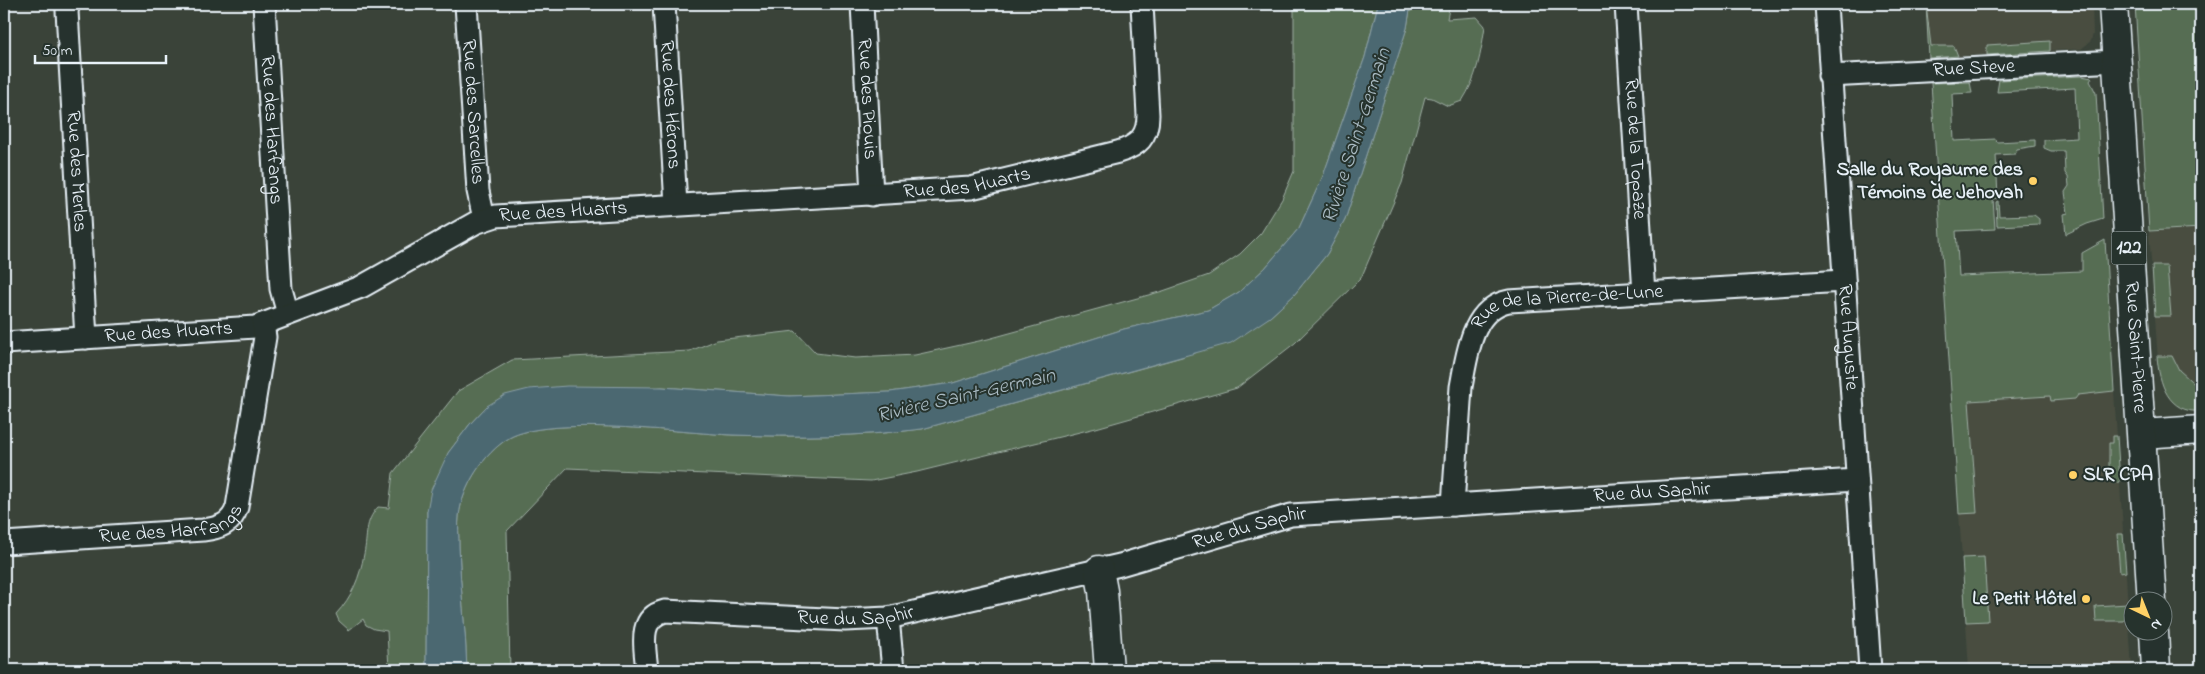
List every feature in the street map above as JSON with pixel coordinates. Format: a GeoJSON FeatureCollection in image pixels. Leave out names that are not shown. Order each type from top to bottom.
{"type":"FeatureCollection","features":[{"type":"Feature","properties":{"kind":"main road","name":"Rue Saint-Pierre"},"geometry":{"type":"LineString","coordinates":[[2113,4],[2151,592]]}},
{"type":"Feature","properties":{"kind":"main road"},"geometry":{"type":"LineString","coordinates":[[2142,434],[2201,430]]}},
{"type":"Feature","properties":{"kind":"main road"},"geometry":{"type":"LineString","coordinates":[[1099,570],[1103,591],[1109,670]]}},
{"type":"Feature","properties":{"kind":"main road"},"geometry":{"type":"LineString","coordinates":[[2155,642],[2156,670]]}},
{"type":"Feature","properties":{"kind":"street","name":"Rue des Merles"},"geometry":{"type":"LineString","coordinates":[[69,4],[67,11],[86,338]]}},
{"type":"Feature","properties":{"kind":"street","name":"Rue des Harfangs"},"geometry":{"type":"LineString","coordinates":[[264,4],[281,289],[288,314]]}},
{"type":"Feature","properties":{"kind":"street","name":"Rue des Sarcelles"},"geometry":{"type":"LineString","coordinates":[[466,4],[478,191],[484,219]]}},
{"type":"Feature","properties":{"kind":"street","name":"Rue des Hérons"},"geometry":{"type":"LineString","coordinates":[[664,4],[676,205]]}},
{"type":"Feature","properties":{"kind":"street","name":"Rue des Piouis"},"geometry":{"type":"LineString","coordinates":[[862,4],[872,194]]}},
{"type":"Feature","properties":{"kind":"street","name":"Rue des Huarts"},"geometry":{"type":"LineString","coordinates":[[4,343],[247,329],[361,287],[484,219],[505,215],[981,187],[1118,152],[1141,141],[1147,130],[1148,115],[1142,4]]}},
{"type":"Feature","properties":{"kind":"street","name":"Rue de la Topaze"},"geometry":{"type":"LineString","coordinates":[[1626,4],[1644,294]]}},
{"type":"Feature","properties":{"kind":"street","name":"Rue Auguste"},"geometry":{"type":"LineString","coordinates":[[1826,4],[1829,76],[1870,670]]}},
{"type":"Feature","properties":{"kind":"street","name":"Rue Steve"},"geometry":{"type":"LineString","coordinates":[[1829,76],[2117,61]]}},
{"type":"Feature","properties":{"kind":"street","name":"Rue de la Pierre-de-Lune"},"geometry":{"type":"LineString","coordinates":[[1453,505],[1461,387],[1477,325],[1485,313],[1496,304],[1508,301],[1844,280]]}},
{"type":"Feature","properties":{"kind":"street","name":"Rue des Harfangs"},"geometry":{"type":"LineString","coordinates":[[4,543],[203,530],[223,526],[235,515],[239,498],[265,337],[263,324]]}},
{"type":"Feature","properties":{"kind":"street","name":"Rue du Saphir"},"geometry":{"type":"LineString","coordinates":[[646,670],[644,631],[652,616],[672,611],[845,620],[888,618],[1099,570],[1291,515],[1857,480]]}},
{"type":"Feature","properties":{"kind":"street"},"geometry":{"type":"LineString","coordinates":[[888,618],[892,670]]}},
{"type":"Feature","properties":{"kind":"shaded area"},"geometry":{"type":"Polygon","coordinates":[[[1926,4],[2092,4],[2093,34],[2091,41],[2081,49],[1929,58],[1926,4]]]}},
{"type":"Feature","properties":{"kind":"shaded area"},"geometry":{"type":"Polygon","coordinates":[[[2201,228],[2201,411],[2193,412],[2180,408],[2171,400],[2159,375],[2149,231],[2201,228]]]}},
{"type":"Feature","properties":{"kind":"shaded area"},"geometry":{"type":"Polygon","coordinates":[[[2114,391],[2127,592],[2122,592],[2122,642],[2130,642],[2132,670],[1969,670],[1952,402],[2114,391]]]}},
{"type":"Feature","properties":{"kind":"green space"},"geometry":{"type":"Polygon","coordinates":[[[1294,4],[1378,4],[1365,57],[1323,176],[1299,228],[1265,268],[1239,292],[1208,310],[1124,329],[953,383],[890,392],[789,396],[662,387],[487,406],[470,424],[448,453],[427,511],[426,670],[389,670],[387,631],[374,629],[366,625],[363,619],[349,630],[339,621],[336,614],[351,594],[360,571],[370,518],[378,507],[389,508],[393,473],[458,391],[512,360],[690,351],[717,340],[795,331],[816,353],[855,358],[915,355],[988,339],[1163,291],[1209,275],[1240,254],[1261,233],[1282,199],[1294,171],[1294,4]]]}},
{"type":"Feature","properties":{"kind":"green space"},"geometry":{"type":"Polygon","coordinates":[[[1411,4],[1450,4],[1447,19],[1477,17],[1485,26],[1480,56],[1467,92],[1462,101],[1448,106],[1432,98],[1425,97],[1402,183],[1361,278],[1295,343],[1237,388],[1096,428],[917,472],[871,481],[567,468],[507,531],[510,670],[467,670],[459,546],[461,505],[470,483],[483,462],[491,452],[509,438],[528,431],[584,426],[780,436],[852,435],[922,429],[1182,357],[1270,317],[1294,295],[1327,254],[1345,220],[1407,28],[1411,4]]]}},
{"type":"Feature","properties":{"kind":"green space"},"geometry":{"type":"Polygon","coordinates":[[[1926,4],[1931,46],[1954,46],[1958,56],[1929,58],[1926,4]]]}},
{"type":"Feature","properties":{"kind":"green space"},"geometry":{"type":"Polygon","coordinates":[[[2135,4],[2201,4],[2201,228],[2149,231],[2135,4]]]}},
{"type":"Feature","properties":{"kind":"green space"},"geometry":{"type":"Polygon","coordinates":[[[2050,41],[2050,51],[1987,55],[1987,45],[2050,41]]]}},
{"type":"Feature","properties":{"kind":"green space"},"geometry":{"type":"Polygon","coordinates":[[[2082,76],[2092,78],[2090,81],[2096,93],[2103,219],[2066,234],[2064,214],[2068,213],[2065,192],[2069,186],[2068,177],[2065,173],[2064,151],[2051,151],[2044,148],[2044,140],[2077,138],[2075,88],[1997,92],[1999,80],[2082,76]]]}},
{"type":"Feature","properties":{"kind":"green space"},"geometry":{"type":"Polygon","coordinates":[[[1970,82],[1972,93],[1952,94],[1954,141],[1996,139],[1997,142],[2035,140],[2035,146],[2017,149],[2015,154],[1996,155],[1998,198],[1993,199],[1995,229],[1956,231],[1959,276],[2082,271],[2082,253],[2105,240],[2114,391],[2078,395],[2075,399],[2051,401],[2050,396],[1969,401],[1977,513],[1959,514],[1931,83],[1970,82]]]}},
{"type":"Feature","properties":{"kind":"green space"},"geometry":{"type":"Polygon","coordinates":[[[1998,201],[1999,216],[2034,215],[2039,219],[2039,224],[1997,226],[1996,202],[1998,201]]]}},
{"type":"Feature","properties":{"kind":"green space"},"geometry":{"type":"Polygon","coordinates":[[[2152,266],[2167,266],[2171,316],[2155,316],[2152,266]]]}},
{"type":"Feature","properties":{"kind":"green space"},"geometry":{"type":"Polygon","coordinates":[[[2157,356],[2172,356],[2179,370],[2201,390],[2201,411],[2190,411],[2180,407],[2167,395],[2160,376],[2157,356]]]}},
{"type":"Feature","properties":{"kind":"green space"},"geometry":{"type":"Polygon","coordinates":[[[2113,436],[2117,436],[2120,482],[2113,483],[2109,479],[2109,443],[2113,443],[2113,436]]]}},
{"type":"Feature","properties":{"kind":"green space"},"geometry":{"type":"Polygon","coordinates":[[[2117,534],[2123,534],[2126,572],[2120,573],[2117,534]]]}},
{"type":"Feature","properties":{"kind":"green space"},"geometry":{"type":"Polygon","coordinates":[[[1984,557],[1988,621],[1966,622],[1962,558],[1984,557]]]}},
{"type":"Feature","properties":{"kind":"green space"},"geometry":{"type":"Polygon","coordinates":[[[2122,604],[2122,621],[2096,621],[2095,606],[2122,604]]]}},
{"type":"Feature","properties":{"kind":"water","name":"Rivière Saint-Germain"},"geometry":{"type":"Polygon","coordinates":[[[1378,4],[1411,4],[1407,28],[1345,220],[1327,254],[1294,295],[1270,317],[1231,343],[922,429],[852,435],[779,436],[584,426],[528,431],[509,438],[491,452],[483,462],[470,483],[461,505],[459,546],[467,670],[426,670],[427,511],[431,490],[448,453],[470,424],[487,406],[505,395],[529,389],[567,386],[662,387],[789,396],[890,392],[953,383],[1124,329],[1208,310],[1239,292],[1265,268],[1299,228],[1323,176],[1365,57],[1378,4]]]}},
{"type":"Feature","properties":{"kind":"place","name":"Salle du Royaume des Témoins de Jehovah"},"geometry":{"type":"Point","coordinates":[2033,181]}},
{"type":"Feature","properties":{"kind":"place","name":"SLR CPA"},"geometry":{"type":"Point","coordinates":[2073,475]}},
{"type":"Feature","properties":{"kind":"place","name":"Le Petit Hôtel"},"geometry":{"type":"Point","coordinates":[2086,599]}}]}
